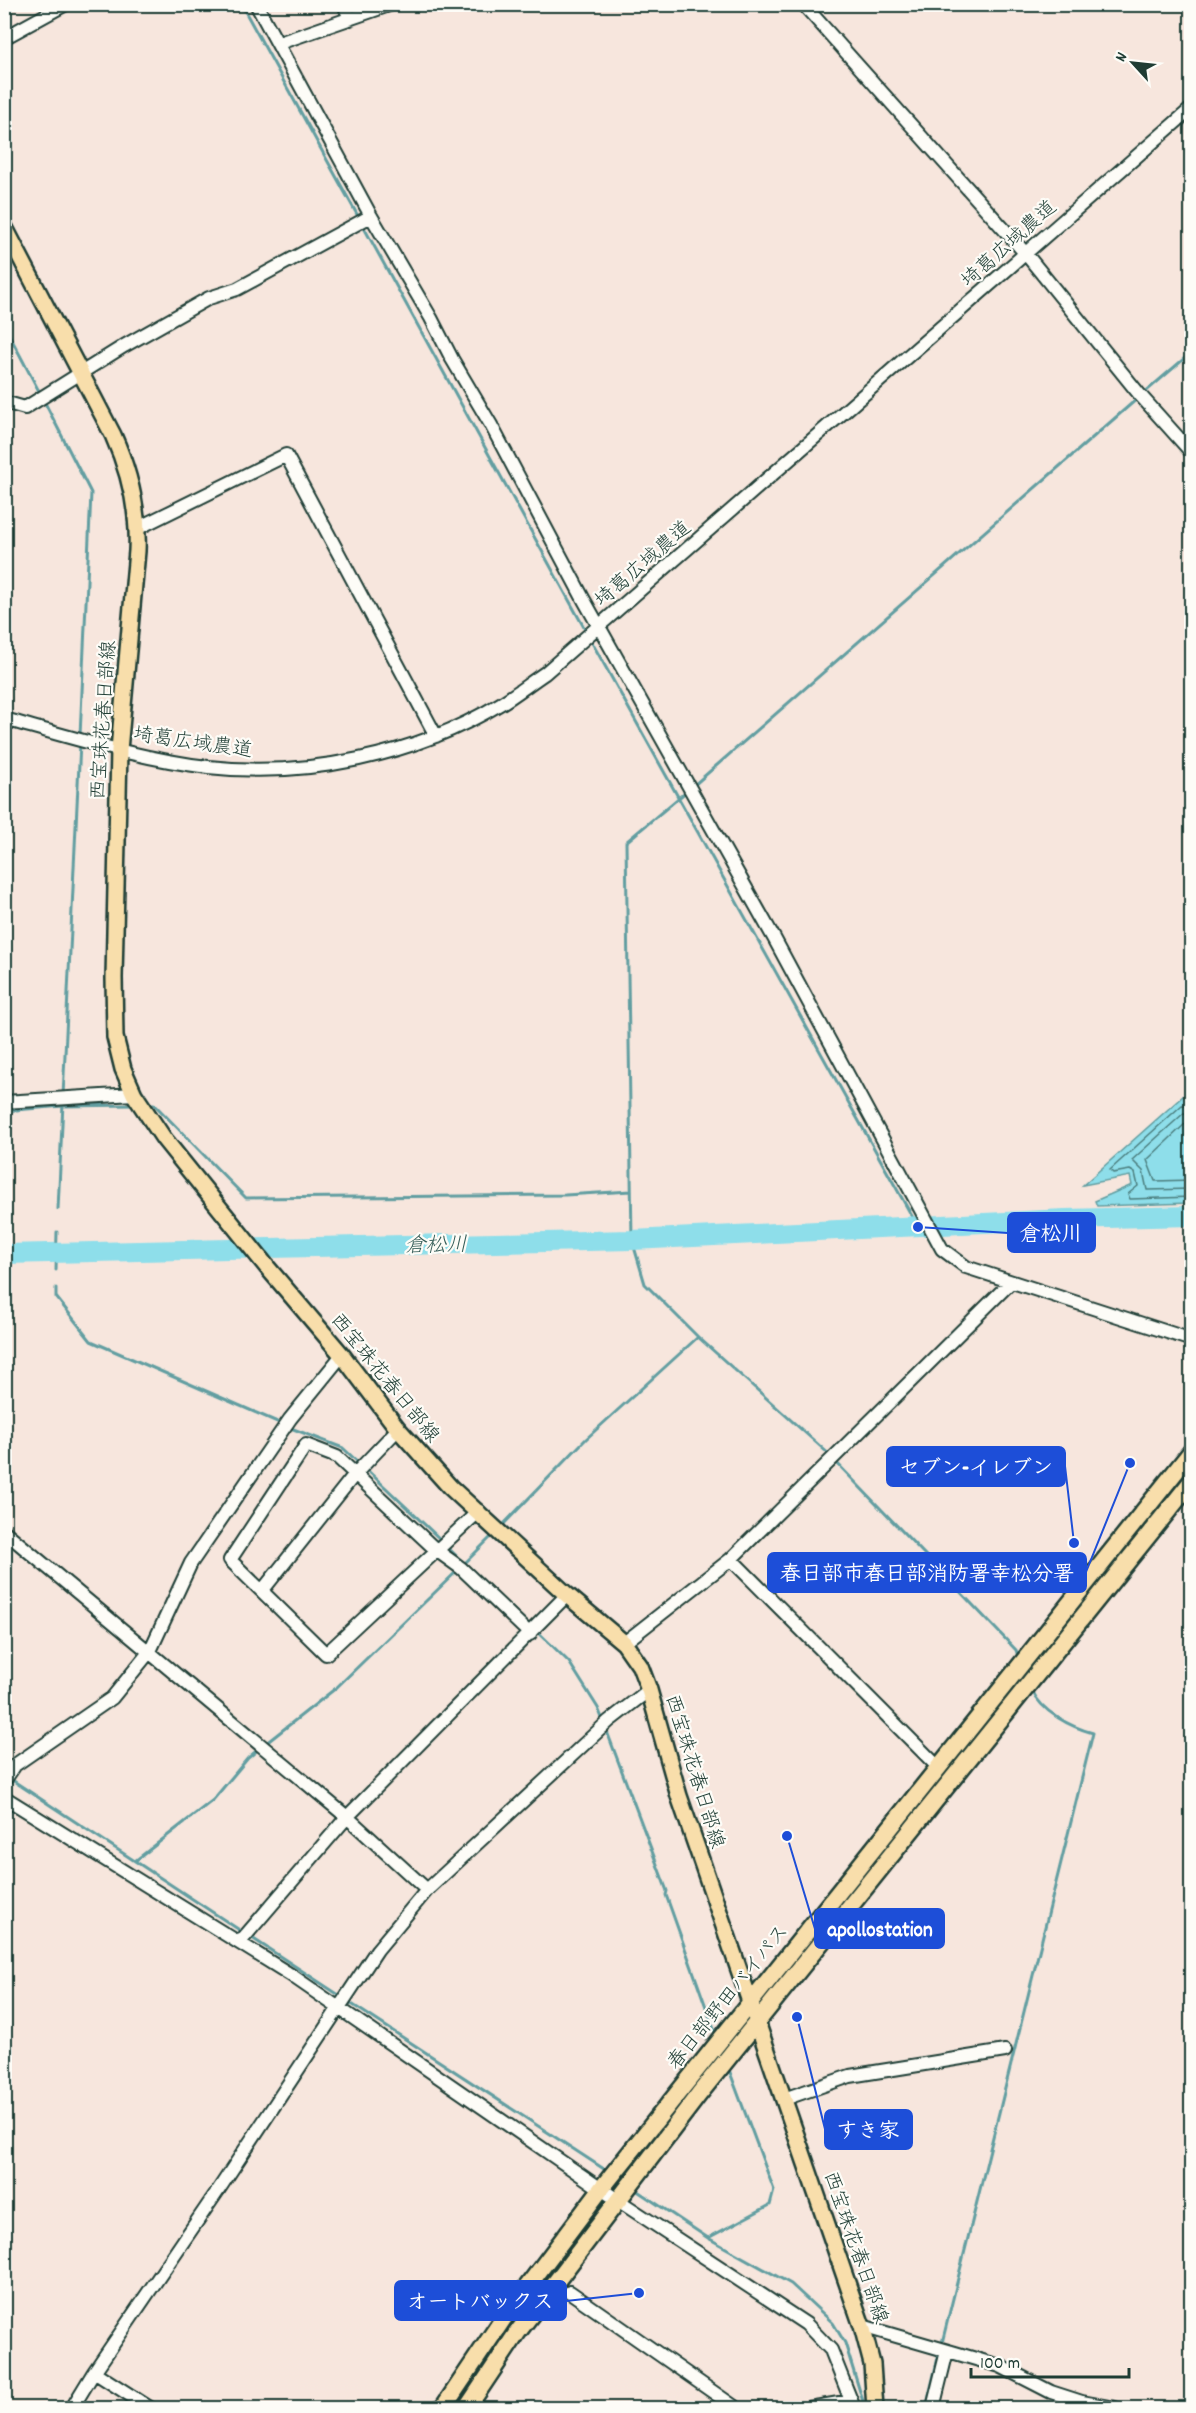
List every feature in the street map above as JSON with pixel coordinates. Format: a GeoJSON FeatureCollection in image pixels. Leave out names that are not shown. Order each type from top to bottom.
{"type":"FeatureCollection","features":[{"type":"Feature","properties":{"kind":"highway","name":"春日部野田バイパス"},"geometry":{"type":"LineString","coordinates":[[443,2409],[503,2319],[601,2189],[1191,1451]]}},
{"type":"Feature","properties":{"kind":"highway","name":"春日部野田バイパス"},"geometry":{"type":"LineString","coordinates":[[467,2409],[517,2333],[617,2200],[1191,1480]]}},
{"type":"Feature","properties":{"kind":"main road","name":"西宝珠花春日部線"},"geometry":{"type":"LineString","coordinates":[[4,226],[124,461],[133,492],[138,528],[119,750],[114,978],[116,1037],[123,1069],[134,1094],[164,1139],[267,1268],[342,1355],[398,1429],[450,1486],[567,1595],[624,1643],[640,1666],[679,1796],[862,2326],[872,2364],[875,2409]]}},
{"type":"Feature","properties":{"kind":"street"},"geometry":{"type":"LineString","coordinates":[[4,38],[66,4]]}},
{"type":"Feature","properties":{"kind":"street"},"geometry":{"type":"LineString","coordinates":[[256,4],[371,216],[431,318],[599,626],[774,938],[942,1249],[966,1267],[1010,1283],[1077,1301],[1191,1340]]}},
{"type":"Feature","properties":{"kind":"street"},"geometry":{"type":"LineString","coordinates":[[344,4],[350,19]]}},
{"type":"Feature","properties":{"kind":"street"},"geometry":{"type":"LineString","coordinates":[[279,43],[392,4]]}},
{"type":"Feature","properties":{"kind":"street"},"geometry":{"type":"LineString","coordinates":[[803,4],[1026,254],[1191,453]]}},
{"type":"Feature","properties":{"kind":"street","name":"埼葛広域農道"},"geometry":{"type":"LineString","coordinates":[[5,721],[119,750],[205,767],[251,771],[330,765],[436,736],[499,705],[544,673],[599,626],[1191,108]]}},
{"type":"Feature","properties":{"kind":"street"},"geometry":{"type":"LineString","coordinates":[[4,402],[25,408],[124,346],[209,298],[237,289],[371,216]]}},
{"type":"Feature","properties":{"kind":"street"},"geometry":{"type":"LineString","coordinates":[[138,528],[286,455],[436,736]]}},
{"type":"Feature","properties":{"kind":"street"},"geometry":{"type":"LineString","coordinates":[[4,1102],[134,1094]]}},
{"type":"Feature","properties":{"kind":"street"},"geometry":{"type":"LineString","coordinates":[[624,1643],[731,1559],[1010,1283]]}},
{"type":"Feature","properties":{"kind":"street"},"geometry":{"type":"LineString","coordinates":[[8,1776],[15,1765],[112,1698],[150,1651],[191,1563],[290,1419],[342,1355]]}},
{"type":"Feature","properties":{"kind":"street"},"geometry":{"type":"LineString","coordinates":[[262,1591],[355,1474],[398,1429]]}},
{"type":"Feature","properties":{"kind":"street"},"geometry":{"type":"LineString","coordinates":[[478,1511],[436,1550],[326,1654],[230,1560],[306,1445],[337,1457],[436,1550],[460,1568],[530,1634]]}},
{"type":"Feature","properties":{"kind":"street"},"geometry":{"type":"LineString","coordinates":[[4,1531],[347,1817],[427,1890]]}},
{"type":"Feature","properties":{"kind":"street"},"geometry":{"type":"LineString","coordinates":[[731,1559],[938,1767]]}},
{"type":"Feature","properties":{"kind":"street"},"geometry":{"type":"LineString","coordinates":[[240,1942],[347,1817],[567,1595]]}},
{"type":"Feature","properties":{"kind":"street"},"geometry":{"type":"LineString","coordinates":[[72,2409],[94,2372],[377,1950],[427,1890],[609,1721],[649,1690]]}},
{"type":"Feature","properties":{"kind":"street"},"geometry":{"type":"LineString","coordinates":[[4,1797],[291,1975],[617,2200],[806,2324],[831,2350],[853,2404],[809,2409]]}},
{"type":"Feature","properties":{"kind":"street"},"geometry":{"type":"LineString","coordinates":[[784,2099],[850,2076],[1005,2051]]}},
{"type":"Feature","properties":{"kind":"street"},"geometry":{"type":"LineString","coordinates":[[570,2292],[736,2409]]}},
{"type":"Feature","properties":{"kind":"street"},"geometry":{"type":"LineString","coordinates":[[862,2326],[1000,2366],[1051,2392],[1114,2409]]}},
{"type":"Feature","properties":{"kind":"street"},"geometry":{"type":"LineString","coordinates":[[933,2409],[947,2351]]}},
{"type":"Feature","properties":{"kind":"street"},"geometry":{"type":"LineString","coordinates":[[94,2372],[150,2409]]}},
{"type":"Feature","properties":{"kind":"water"},"geometry":{"type":"Polygon","coordinates":[[[1183,1096],[1191,1101],[1191,1203],[1097,1206],[1095,1201],[1132,1185],[1130,1176],[1083,1185],[1183,1096]]]}},
{"type":"Feature","properties":{"kind":"waterway"},"geometry":{"type":"LineString","coordinates":[[241,4],[359,218]]}},
{"type":"Feature","properties":{"kind":"waterway"},"geometry":{"type":"LineString","coordinates":[[362,224],[586,631]]}},
{"type":"Feature","properties":{"kind":"waterway"},"geometry":{"type":"LineString","coordinates":[[4,325],[41,395]]}},
{"type":"Feature","properties":{"kind":"waterway"},"geometry":{"type":"LineString","coordinates":[[1143,394],[1192,352]]}},
{"type":"Feature","properties":{"kind":"waterway"},"geometry":{"type":"LineString","coordinates":[[693,786],[1138,398]]}},
{"type":"Feature","properties":{"kind":"waterway"},"geometry":{"type":"LineString","coordinates":[[44,401],[91,493],[80,736]]}},
{"type":"Feature","properties":{"kind":"waterway"},"geometry":{"type":"LineString","coordinates":[[590,639],[918,1227]]}},
{"type":"Feature","properties":{"kind":"waterway"},"geometry":{"type":"LineString","coordinates":[[63,1096],[80,743]]}},
{"type":"Feature","properties":{"kind":"waterway"},"geometry":{"type":"LineString","coordinates":[[688,790],[626,842],[632,1240],[645,1284],[698,1337],[830,1455]]}},
{"type":"Feature","properties":{"kind":"waterway"},"geometry":{"type":"LineString","coordinates":[[58,1209],[63,1103]]}},
{"type":"Feature","properties":{"kind":"waterway"},"geometry":{"type":"LineString","coordinates":[[147,1104],[154,1104],[246,1198],[565,1195],[631,1191]]}},
{"type":"Feature","properties":{"kind":"waterway"},"geometry":{"type":"LineString","coordinates":[[4,1111],[63,1106],[134,1105]]}},
{"type":"Feature","properties":{"kind":"waterway","name":"倉松川"},"geometry":{"type":"LineString","coordinates":[[4,1254],[632,1240],[1065,1219],[1192,1216]]}},
{"type":"Feature","properties":{"kind":"waterway","name":"倉松川"},"geometry":{"type":"LineString","coordinates":[[56,1270],[57,1232]]}},
{"type":"Feature","properties":{"kind":"waterway"},"geometry":{"type":"LineString","coordinates":[[56,1288],[56,1297],[91,1341],[282,1424]]}},
{"type":"Feature","properties":{"kind":"waterway"},"geometry":{"type":"LineString","coordinates":[[501,1527],[586,1439],[698,1337]]}},
{"type":"Feature","properties":{"kind":"waterway"},"geometry":{"type":"LineString","coordinates":[[288,1427],[343,1448],[361,1465]]}},
{"type":"Feature","properties":{"kind":"waterway"},"geometry":{"type":"LineString","coordinates":[[834,1460],[1016,1650],[1019,1659]]}},
{"type":"Feature","properties":{"kind":"waterway"},"geometry":{"type":"LineString","coordinates":[[366,1469],[442,1541]]}},
{"type":"Feature","properties":{"kind":"waterway"},"geometry":{"type":"LineString","coordinates":[[465,1563],[494,1534]]}},
{"type":"Feature","properties":{"kind":"waterway"},"geometry":{"type":"LineString","coordinates":[[446,1546],[531,1626]]}},
{"type":"Feature","properties":{"kind":"waterway"},"geometry":{"type":"LineString","coordinates":[[265,1744],[336,1688],[458,1570]]}},
{"type":"Feature","properties":{"kind":"waterway"},"geometry":{"type":"LineString","coordinates":[[536,1630],[569,1662],[598,1708],[604,1723]]}},
{"type":"Feature","properties":{"kind":"waterway"},"geometry":{"type":"LineString","coordinates":[[941,2347],[1093,1733],[1075,1727],[1049,1712],[1032,1690]]}},
{"type":"Feature","properties":{"kind":"waterway"},"geometry":{"type":"LineString","coordinates":[[606,1729],[667,1891],[666,1895],[716,2035]]}},
{"type":"Feature","properties":{"kind":"waterway"},"geometry":{"type":"LineString","coordinates":[[135,1861],[213,1800],[248,1758],[260,1748]]}},
{"type":"Feature","properties":{"kind":"waterway"},"geometry":{"type":"LineString","coordinates":[[9,1778],[244,1933]]}},
{"type":"Feature","properties":{"kind":"waterway"},"geometry":{"type":"LineString","coordinates":[[249,1936],[342,1997]]}},
{"type":"Feature","properties":{"kind":"waterway"},"geometry":{"type":"LineString","coordinates":[[347,2001],[607,2171]]}},
{"type":"Feature","properties":{"kind":"waterway"},"geometry":{"type":"LineString","coordinates":[[708,2238],[770,2205],[774,2190],[728,2067]]}},
{"type":"Feature","properties":{"kind":"waterway"},"geometry":{"type":"LineString","coordinates":[[633,2188],[708,2238],[791,2284],[833,2323],[845,2343],[865,2408]]}},
{"type":"Feature","properties":{"kind":"waterway"},"geometry":{"type":"LineString","coordinates":[[926,2408],[939,2353]]}},
{"type":"Feature","properties":{"kind":"place","name":"倉松川"},"geometry":{"type":"Point","coordinates":[918,1227]}},
{"type":"Feature","properties":{"kind":"place","name":"春日部市春日部消防署幸松分署"},"geometry":{"type":"Point","coordinates":[1130,1463]}},
{"type":"Feature","properties":{"kind":"place","name":"セブン-イレブン"},"geometry":{"type":"Point","coordinates":[1074,1543]}},
{"type":"Feature","properties":{"kind":"place","name":"apollostation"},"geometry":{"type":"Point","coordinates":[787,1836]}},
{"type":"Feature","properties":{"kind":"place","name":"すき家"},"geometry":{"type":"Point","coordinates":[797,2017]}},
{"type":"Feature","properties":{"kind":"place","name":"オートバックス"},"geometry":{"type":"Point","coordinates":[639,2293]}}]}
